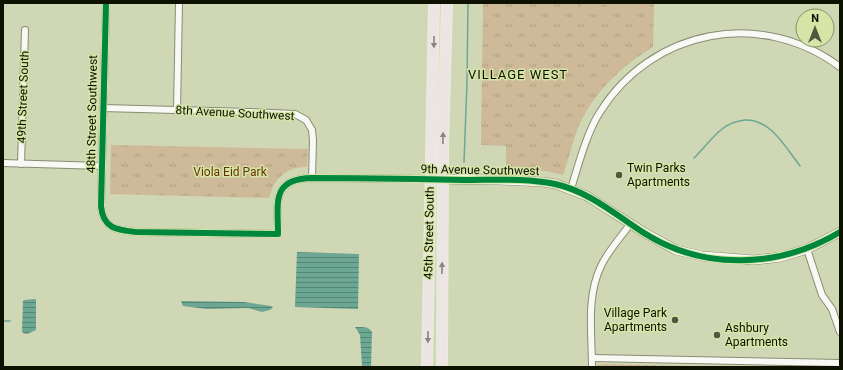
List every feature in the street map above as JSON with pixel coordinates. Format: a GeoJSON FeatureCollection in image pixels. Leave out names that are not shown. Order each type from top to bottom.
{"type":"FeatureCollection","features":[{"type":"Feature","properties":{"kind":"main road","name":"45th Street South"},"geometry":{"type":"LineString","coordinates":[[427,367],[434,3]]}},
{"type":"Feature","properties":{"kind":"main road","name":"45th Street South"},"geometry":{"type":"LineString","coordinates":[[441,367],[447,3]]}},
{"type":"Feature","properties":{"kind":"main road"},"geometry":{"type":"LineString","coordinates":[[429,239],[433,264],[432,294],[437,305],[442,307]]}},
{"type":"Feature","properties":{"kind":"main road"},"geometry":{"type":"LineString","coordinates":[[428,306],[434,309],[436,314],[438,324],[438,360],[441,367]]}},
{"type":"Feature","properties":{"kind":"street","name":"48th Street Southwest"},"geometry":{"type":"LineString","coordinates":[[106,3],[101,212],[107,223],[112,228],[120,230],[203,232]]}},
{"type":"Feature","properties":{"kind":"street"},"geometry":{"type":"LineString","coordinates":[[177,110],[179,3]]}},
{"type":"Feature","properties":{"kind":"street","name":"49th Street South"},"geometry":{"type":"LineString","coordinates":[[21,164],[25,30]]}},
{"type":"Feature","properties":{"kind":"street"},"geometry":{"type":"LineString","coordinates":[[571,189],[594,125],[600,113],[634,73],[651,59],[666,51],[692,40],[710,35],[733,33],[775,36],[790,40],[817,52],[840,67]]}},
{"type":"Feature","properties":{"kind":"street","name":"8th Avenue Southwest"},"geometry":{"type":"LineString","coordinates":[[103,108],[283,113],[301,116],[310,124],[312,130],[312,178]]}},
{"type":"Feature","properties":{"kind":"street"},"geometry":{"type":"LineString","coordinates":[[3,164],[102,166]]}},
{"type":"Feature","properties":{"kind":"street","name":"9th Avenue Southwest"},"geometry":{"type":"LineString","coordinates":[[203,232],[278,234],[278,202],[280,193],[284,186],[299,178],[443,179],[543,182],[571,189],[587,196],[645,233],[676,250],[702,256],[754,260],[781,256],[807,249],[840,232]]}},
{"type":"Feature","properties":{"kind":"street"},"geometry":{"type":"LineString","coordinates":[[592,367],[591,302],[595,284],[601,266],[631,223]]}},
{"type":"Feature","properties":{"kind":"street"},"geometry":{"type":"LineString","coordinates":[[807,249],[822,295],[832,308],[840,332]]}},
{"type":"Feature","properties":{"kind":"street"},"geometry":{"type":"LineString","coordinates":[[592,358],[750,364],[840,363]]}},
{"type":"Feature","properties":{"kind":"green space"},"geometry":{"type":"Polygon","coordinates":[[[483,3],[654,3],[653,47],[629,63],[608,82],[599,93],[583,117],[577,130],[563,175],[546,171],[506,170],[506,146],[481,145],[483,3]]]}},
{"type":"Feature","properties":{"kind":"green space"},"geometry":{"type":"Polygon","coordinates":[[[581,3],[596,3],[596,14],[581,14],[581,3]]]}},
{"type":"Feature","properties":{"kind":"green space"},"geometry":{"type":"Polygon","coordinates":[[[606,3],[651,4],[647,8],[610,7],[607,6],[606,3]]]}},
{"type":"Feature","properties":{"kind":"green space","name":"Viola Eid Park"},"geometry":{"type":"Polygon","coordinates":[[[111,145],[308,149],[307,167],[293,169],[282,175],[271,191],[269,198],[110,194],[111,145]]]}},
{"type":"Feature","properties":{"kind":"green space"},"geometry":{"type":"Polygon","coordinates":[[[598,365],[738,367],[597,367],[598,365]]]}},
{"type":"Feature","properties":{"kind":"shaded area"},"geometry":{"type":"Polygon","coordinates":[[[297,252],[359,254],[358,309],[295,307],[297,252]]]}},
{"type":"Feature","properties":{"kind":"shaded area"},"geometry":{"type":"Polygon","coordinates":[[[35,299],[36,330],[27,334],[23,333],[23,301],[35,299]]]}},
{"type":"Feature","properties":{"kind":"shaded area"},"geometry":{"type":"Polygon","coordinates":[[[181,301],[244,302],[273,307],[270,310],[262,312],[248,308],[207,309],[183,306],[181,301]]]}},
{"type":"Feature","properties":{"kind":"shaded area"},"geometry":{"type":"Polygon","coordinates":[[[355,327],[367,328],[372,332],[371,367],[362,366],[360,335],[355,327]]]}},
{"type":"Feature","properties":{"kind":"waterway"},"geometry":{"type":"LineString","coordinates":[[464,162],[468,3]]}},
{"type":"Feature","properties":{"kind":"waterway"},"geometry":{"type":"LineString","coordinates":[[694,158],[724,127],[745,120],[763,124],[770,129],[783,143],[800,166]]}},
{"type":"Feature","properties":{"kind":"waterway"},"geometry":{"type":"LineString","coordinates":[[3,321],[10,321]]}},
{"type":"Feature","properties":{"kind":"cycle path"},"geometry":{"type":"LineString","coordinates":[[106,3],[101,206],[102,214],[108,224],[117,229],[136,232],[278,234],[278,202],[283,188],[289,183],[299,179],[331,178],[511,180],[555,184],[579,192],[612,211],[644,233],[667,245],[692,254],[717,259],[742,260],[767,258],[792,253],[817,244],[840,232]]}},
{"type":"Feature","properties":{"kind":"place","name":"Twin Parks Apartments"},"geometry":{"type":"Point","coordinates":[619,175]}},
{"type":"Feature","properties":{"kind":"place","name":"Village Park Apartments"},"geometry":{"type":"Point","coordinates":[675,320]}},
{"type":"Feature","properties":{"kind":"place","name":"Ashbury Apartments"},"geometry":{"type":"Point","coordinates":[717,335]}},
{"type":"Feature","properties":{"kind":"district","name":"VILLAGE WEST"},"geometry":{"type":"Point","coordinates":[518,74]}}]}
